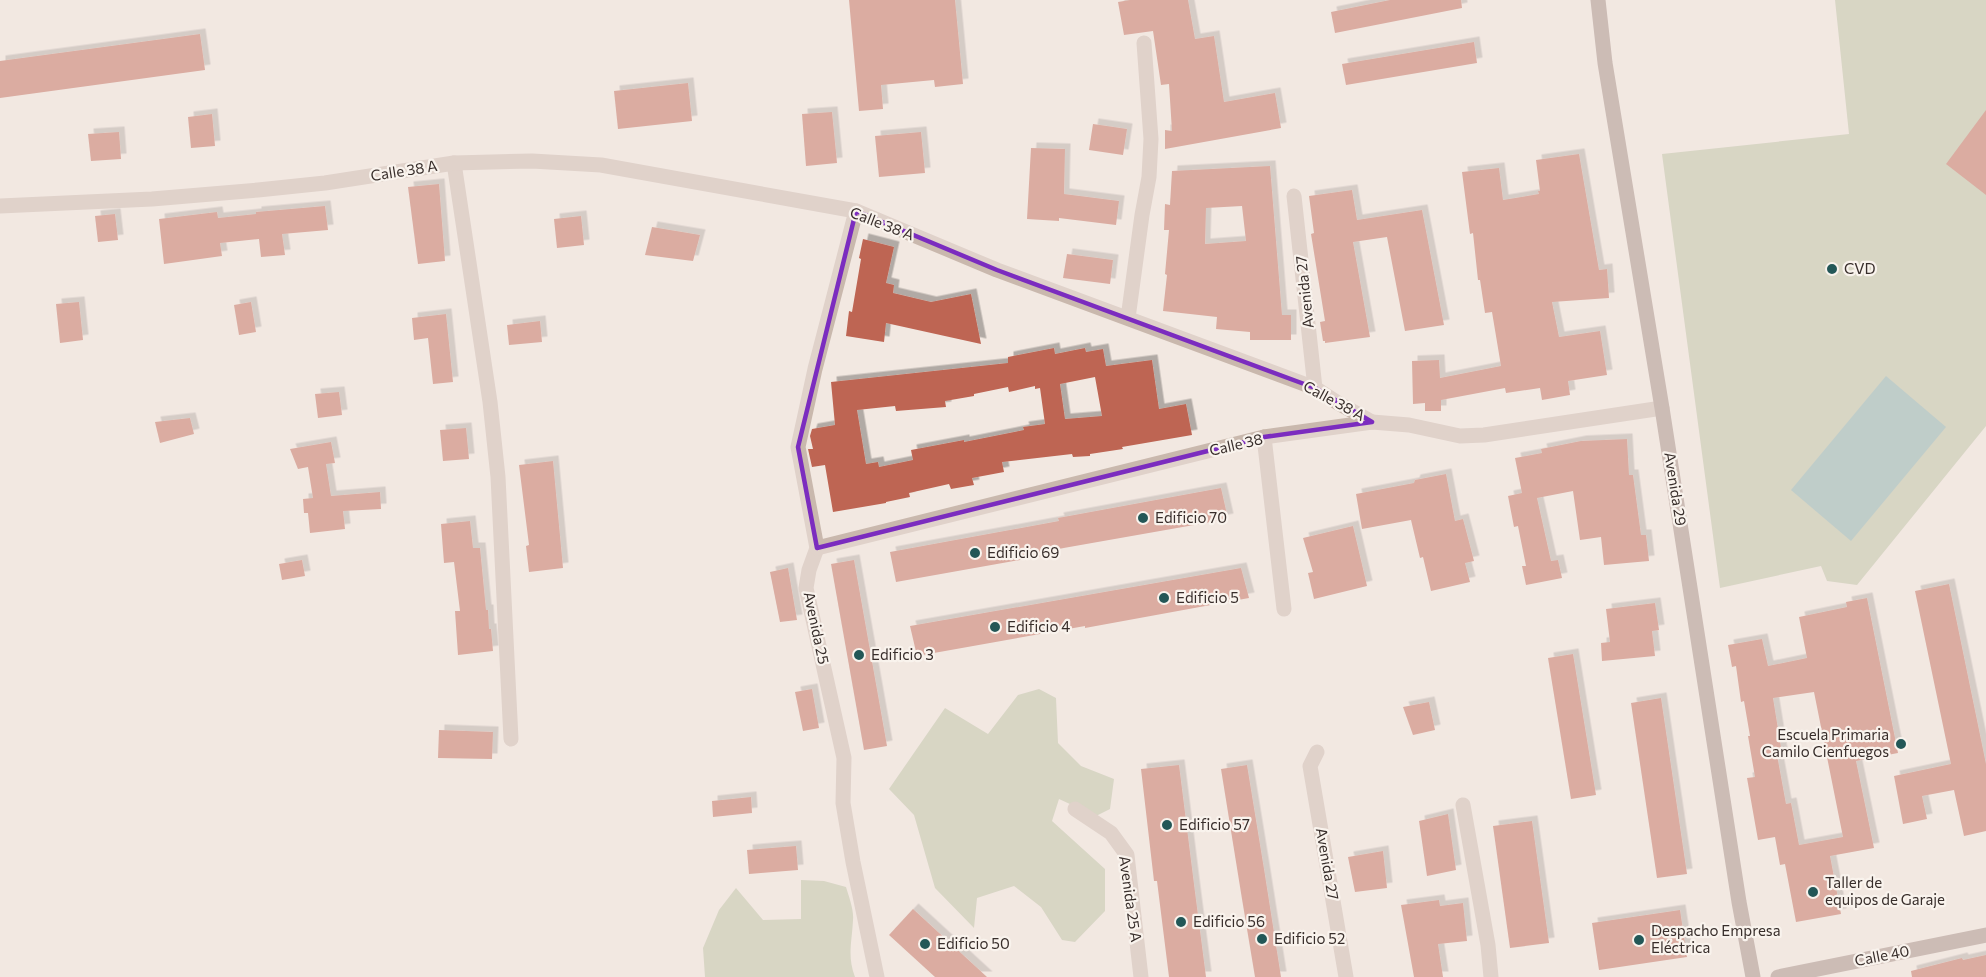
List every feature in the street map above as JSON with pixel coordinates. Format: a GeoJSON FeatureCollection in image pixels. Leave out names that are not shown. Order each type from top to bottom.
{"type":"FeatureCollection","features":[{"type":"Feature","properties":{"kind":"main road","name":"Avenida 29"},"geometry":{"type":"LineString","coordinates":[[1598,0],[1605,63],[1662,408],[1739,902],[1753,977]]}},
{"type":"Feature","properties":{"kind":"main road","name":"Calle 40"},"geometry":{"type":"LineString","coordinates":[[1778,977],[1986,935]]}},
{"type":"Feature","properties":{"kind":"street"},"geometry":{"type":"LineString","coordinates":[[1128,318],[1149,177],[1151,139],[1144,43]]}},
{"type":"Feature","properties":{"kind":"street","name":"Calle 38 A"},"geometry":{"type":"LineString","coordinates":[[0,206],[152,199],[325,183],[454,163],[532,161],[600,165],[856,211],[997,270],[1315,388],[1372,422]]}},
{"type":"Feature","properties":{"kind":"street"},"geometry":{"type":"LineString","coordinates":[[454,163],[490,402],[497,466],[511,739]]}},
{"type":"Feature","properties":{"kind":"street","name":"Avenida 27"},"geometry":{"type":"LineString","coordinates":[[1294,196],[1315,388]]}},
{"type":"Feature","properties":{"kind":"street","name":"Avenida 25"},"geometry":{"type":"LineString","coordinates":[[856,211],[815,369],[798,447],[817,548],[809,570],[806,588],[844,758],[843,803],[877,977]]}},
{"type":"Feature","properties":{"kind":"street","name":"Calle 38"},"geometry":{"type":"LineString","coordinates":[[817,548],[1264,437],[1372,422],[1409,425],[1460,436],[1484,435],[1662,408]]}},
{"type":"Feature","properties":{"kind":"street"},"geometry":{"type":"LineString","coordinates":[[1264,437],[1284,609]]}},
{"type":"Feature","properties":{"kind":"street","name":"Avenida 27"},"geometry":{"type":"LineString","coordinates":[[1317,752],[1310,766],[1346,977]]}},
{"type":"Feature","properties":{"kind":"street"},"geometry":{"type":"LineString","coordinates":[[1463,805],[1488,945],[1491,977]]}},
{"type":"Feature","properties":{"kind":"street","name":"Avenida 25 A"},"geometry":{"type":"LineString","coordinates":[[1075,809],[1112,833],[1127,855],[1141,977]]}},
{"type":"Feature","properties":{"kind":"highlighted area"},"geometry":{"type":"Polygon","coordinates":[[[856,211],[997,270],[1315,388],[1372,422],[1264,437],[817,548],[798,447],[856,211]]]}},
{"type":"Feature","properties":{"kind":"green space","name":"CVD"},"geometry":{"type":"Polygon","coordinates":[[[1835,0],[1986,0],[1986,426],[1857,585],[1827,581],[1821,566],[1720,588],[1662,154],[1849,134],[1835,0]]]}},
{"type":"Feature","properties":{"kind":"green space"},"geometry":{"type":"Polygon","coordinates":[[[1039,689],[1056,698],[1058,743],[1081,766],[1114,779],[1110,809],[1096,816],[1059,799],[1052,821],[1105,869],[1105,911],[1075,942],[1062,940],[1041,907],[1014,886],[977,898],[974,928],[935,888],[914,815],[889,789],[945,708],[988,734],[1018,695],[1039,689]]]}},
{"type":"Feature","properties":{"kind":"green space"},"geometry":{"type":"Polygon","coordinates":[[[801,880],[824,881],[846,887],[853,912],[851,956],[855,977],[705,977],[703,948],[719,910],[736,888],[763,920],[801,919],[801,880]]]}},
{"type":"Feature","properties":{"kind":"water"},"geometry":{"type":"Polygon","coordinates":[[[1886,376],[1946,427],[1851,541],[1791,490],[1886,376]]]}},
{"type":"Feature","properties":{"kind":"building"},"geometry":{"type":"Polygon","coordinates":[[[849,0],[955,0],[963,84],[935,87],[934,80],[881,85],[883,109],[859,111],[849,0]]]}},
{"type":"Feature","properties":{"kind":"building"},"geometry":{"type":"Polygon","coordinates":[[[1188,0],[1195,39],[1214,36],[1224,102],[1275,93],[1281,128],[1165,149],[1165,130],[1172,131],[1169,84],[1161,85],[1153,31],[1124,35],[1118,2],[1188,0]]]}},
{"type":"Feature","properties":{"kind":"building"},"geometry":{"type":"Polygon","coordinates":[[[1390,0],[1461,0],[1462,8],[1335,33],[1331,12],[1390,0]]]}},
{"type":"Feature","properties":{"kind":"building"},"geometry":{"type":"Polygon","coordinates":[[[200,34],[205,70],[0,98],[0,61],[200,34]]]}},
{"type":"Feature","properties":{"kind":"building"},"geometry":{"type":"Polygon","coordinates":[[[1474,42],[1477,63],[1346,85],[1342,64],[1474,42]]]}},
{"type":"Feature","properties":{"kind":"building"},"geometry":{"type":"Polygon","coordinates":[[[688,83],[692,121],[618,129],[614,91],[688,83]]]}},
{"type":"Feature","properties":{"kind":"building"},"geometry":{"type":"Polygon","coordinates":[[[1986,110],[1986,195],[1946,164],[1986,110]]]}},
{"type":"Feature","properties":{"kind":"building"},"geometry":{"type":"Polygon","coordinates":[[[832,112],[837,163],[806,166],[802,114],[832,112]]]}},
{"type":"Feature","properties":{"kind":"building"},"geometry":{"type":"Polygon","coordinates":[[[212,114],[215,146],[191,148],[188,117],[212,114]]]}},
{"type":"Feature","properties":{"kind":"building"},"geometry":{"type":"Polygon","coordinates":[[[1093,124],[1127,129],[1123,155],[1089,150],[1093,124]]]}},
{"type":"Feature","properties":{"kind":"building"},"geometry":{"type":"Polygon","coordinates":[[[119,132],[121,159],[91,161],[88,134],[119,132]]]}},
{"type":"Feature","properties":{"kind":"building"},"geometry":{"type":"Polygon","coordinates":[[[921,132],[925,173],[879,177],[875,136],[921,132]]]}},
{"type":"Feature","properties":{"kind":"building"},"geometry":{"type":"Polygon","coordinates":[[[1031,148],[1065,149],[1064,194],[1119,201],[1116,225],[1059,218],[1059,221],[1027,219],[1031,148]]]}},
{"type":"Feature","properties":{"kind":"building"},"geometry":{"type":"Polygon","coordinates":[[[1579,154],[1599,270],[1607,269],[1609,298],[1552,302],[1559,337],[1600,331],[1607,375],[1568,381],[1570,395],[1542,400],[1540,388],[1506,393],[1505,388],[1441,400],[1441,411],[1425,411],[1425,403],[1413,404],[1412,361],[1439,360],[1440,378],[1501,366],[1492,312],[1485,313],[1480,280],[1478,280],[1473,233],[1470,234],[1462,172],[1499,168],[1503,200],[1539,194],[1536,160],[1579,154]]]}},
{"type":"Feature","properties":{"kind":"building"},"geometry":{"type":"Polygon","coordinates":[[[1270,166],[1282,315],[1291,315],[1291,340],[1250,340],[1250,332],[1216,329],[1217,317],[1163,311],[1169,230],[1164,230],[1165,204],[1170,205],[1172,171],[1270,166]],[[1242,206],[1206,208],[1205,244],[1246,241],[1242,206]]]}},
{"type":"Feature","properties":{"kind":"building"},"geometry":{"type":"Polygon","coordinates":[[[439,184],[445,261],[418,264],[408,187],[439,184]]]}},
{"type":"Feature","properties":{"kind":"building"},"geometry":{"type":"Polygon","coordinates":[[[1352,190],[1357,220],[1422,210],[1444,325],[1405,331],[1387,237],[1353,242],[1370,337],[1325,343],[1323,341],[1320,322],[1325,321],[1311,234],[1314,233],[1309,196],[1352,190]]]}},
{"type":"Feature","properties":{"kind":"building"},"geometry":{"type":"Polygon","coordinates":[[[325,206],[328,230],[282,234],[285,255],[261,257],[259,239],[220,243],[222,256],[164,264],[159,219],[217,212],[218,218],[325,206]]]}},
{"type":"Feature","properties":{"kind":"building"},"geometry":{"type":"Polygon","coordinates":[[[115,214],[118,240],[98,242],[95,216],[115,214]]]}},
{"type":"Feature","properties":{"kind":"building"},"geometry":{"type":"Polygon","coordinates":[[[581,216],[584,245],[557,248],[554,219],[581,216]]]}},
{"type":"Feature","properties":{"kind":"building"},"geometry":{"type":"Polygon","coordinates":[[[652,227],[700,235],[693,261],[645,255],[652,227]]]}},
{"type":"Feature","properties":{"kind":"building"},"geometry":{"type":"Polygon","coordinates":[[[863,239],[894,247],[886,283],[894,285],[893,293],[931,302],[971,294],[981,344],[886,323],[884,342],[846,336],[863,239]]]}},
{"type":"Feature","properties":{"kind":"building"},"geometry":{"type":"Polygon","coordinates":[[[1067,254],[1113,260],[1110,284],[1063,278],[1067,254]]]}},
{"type":"Feature","properties":{"kind":"building"},"geometry":{"type":"Polygon","coordinates":[[[79,302],[83,340],[60,343],[56,304],[79,302]]]}},
{"type":"Feature","properties":{"kind":"building"},"geometry":{"type":"Polygon","coordinates":[[[251,302],[256,332],[239,335],[234,305],[251,302]]]}},
{"type":"Feature","properties":{"kind":"building"},"geometry":{"type":"Polygon","coordinates":[[[446,314],[453,382],[433,384],[428,338],[414,340],[412,318],[446,314]]]}},
{"type":"Feature","properties":{"kind":"building"},"geometry":{"type":"Polygon","coordinates":[[[540,321],[542,342],[509,345],[507,325],[540,321]]]}},
{"type":"Feature","properties":{"kind":"building"},"geometry":{"type":"Polygon","coordinates":[[[1054,348],[1055,354],[1085,348],[1086,352],[1103,349],[1106,366],[1152,360],[1159,409],[1186,404],[1192,435],[1122,447],[1123,449],[1090,454],[1090,456],[1073,457],[1072,454],[1002,462],[1004,472],[972,478],[974,485],[951,489],[949,484],[909,493],[910,497],[886,503],[833,512],[825,465],[812,467],[808,449],[813,449],[810,436],[812,429],[835,425],[831,382],[1008,363],[1008,357],[1054,348]],[[1095,377],[1060,384],[1065,419],[1102,416],[1095,377]],[[1035,386],[1009,392],[1008,387],[974,394],[974,396],[945,401],[946,407],[896,411],[895,406],[857,410],[866,464],[878,462],[879,467],[913,460],[911,450],[964,440],[964,442],[1024,430],[1023,427],[1045,424],[1040,388],[1035,389],[1035,386]]]}},
{"type":"Feature","properties":{"kind":"building"},"geometry":{"type":"Polygon","coordinates":[[[339,392],[342,415],[318,418],[315,394],[339,392]]]}},
{"type":"Feature","properties":{"kind":"building"},"geometry":{"type":"Polygon","coordinates":[[[190,418],[194,434],[160,443],[155,422],[190,418]]]}},
{"type":"Feature","properties":{"kind":"building"},"geometry":{"type":"Polygon","coordinates":[[[466,428],[469,459],[443,461],[440,430],[466,428]]]}},
{"type":"Feature","properties":{"kind":"building"},"geometry":{"type":"Polygon","coordinates":[[[1627,439],[1629,475],[1633,475],[1641,535],[1646,535],[1649,561],[1604,565],[1601,537],[1580,540],[1573,491],[1537,498],[1551,561],[1558,560],[1562,578],[1526,585],[1522,566],[1526,566],[1518,526],[1514,527],[1508,496],[1522,493],[1515,458],[1542,453],[1541,449],[1581,441],[1627,439]]]}},
{"type":"Feature","properties":{"kind":"building"},"geometry":{"type":"Polygon","coordinates":[[[331,442],[335,463],[326,464],[331,496],[380,492],[381,509],[343,511],[345,529],[310,533],[308,513],[304,513],[303,499],[313,498],[308,467],[298,469],[290,449],[331,442]]]}},
{"type":"Feature","properties":{"kind":"building"},"geometry":{"type":"Polygon","coordinates":[[[553,461],[563,568],[529,572],[526,546],[529,545],[519,465],[553,461]]]}},
{"type":"Feature","properties":{"kind":"building"},"geometry":{"type":"Polygon","coordinates":[[[1446,474],[1455,521],[1463,519],[1474,561],[1465,563],[1470,582],[1431,591],[1411,520],[1362,529],[1356,494],[1414,483],[1415,480],[1446,474]]]}},
{"type":"Feature","properties":{"kind":"building"},"geometry":{"type":"Polygon","coordinates":[[[1221,488],[1228,519],[1058,549],[1059,553],[896,582],[890,552],[1221,488]]]}},
{"type":"Feature","properties":{"kind":"building"},"geometry":{"type":"Polygon","coordinates":[[[470,521],[473,548],[480,548],[486,610],[488,610],[493,651],[458,655],[455,611],[460,611],[454,562],[444,563],[441,524],[470,521]]]}},
{"type":"Feature","properties":{"kind":"building"},"geometry":{"type":"Polygon","coordinates":[[[1353,526],[1367,586],[1314,599],[1308,573],[1313,572],[1303,538],[1353,526]]]}},
{"type":"Feature","properties":{"kind":"building"},"geometry":{"type":"Polygon","coordinates":[[[302,560],[305,576],[282,580],[279,564],[302,560]]]}},
{"type":"Feature","properties":{"kind":"building","name":"Edificio 3"},"geometry":{"type":"Polygon","coordinates":[[[854,560],[887,746],[864,750],[831,564],[854,560]]]}},
{"type":"Feature","properties":{"kind":"building"},"geometry":{"type":"Polygon","coordinates":[[[788,568],[797,620],[780,622],[770,572],[788,568]]]}},
{"type":"Feature","properties":{"kind":"building"},"geometry":{"type":"Polygon","coordinates":[[[1241,568],[1249,598],[1085,628],[1085,626],[917,656],[910,626],[1241,568]]]}},
{"type":"Feature","properties":{"kind":"building"},"geometry":{"type":"Polygon","coordinates":[[[1949,584],[1986,764],[1986,831],[1964,836],[1954,790],[1922,796],[1927,819],[1903,824],[1894,776],[1951,764],[1915,591],[1949,584]]]}},
{"type":"Feature","properties":{"kind":"building"},"geometry":{"type":"Polygon","coordinates":[[[1867,598],[1898,753],[1856,761],[1874,848],[1830,856],[1841,914],[1796,922],[1785,864],[1780,865],[1775,837],[1758,840],[1747,778],[1755,777],[1748,736],[1750,736],[1744,701],[1741,702],[1736,666],[1732,667],[1728,645],[1762,639],[1768,666],[1807,658],[1799,617],[1847,607],[1846,602],[1867,598]],[[1814,692],[1773,698],[1782,754],[1777,755],[1786,804],[1791,803],[1799,845],[1843,837],[1814,692]]]}},
{"type":"Feature","properties":{"kind":"building"},"geometry":{"type":"Polygon","coordinates":[[[1655,603],[1659,630],[1652,631],[1655,656],[1602,661],[1601,643],[1610,642],[1606,609],[1655,603]]]}},
{"type":"Feature","properties":{"kind":"building"},"geometry":{"type":"Polygon","coordinates":[[[1573,654],[1596,795],[1571,799],[1548,658],[1573,654]]]}},
{"type":"Feature","properties":{"kind":"building"},"geometry":{"type":"Polygon","coordinates":[[[812,689],[819,728],[803,731],[795,692],[812,689]]]}},
{"type":"Feature","properties":{"kind":"building"},"geometry":{"type":"Polygon","coordinates":[[[1661,698],[1687,874],[1657,878],[1631,703],[1661,698]]]}},
{"type":"Feature","properties":{"kind":"building"},"geometry":{"type":"Polygon","coordinates":[[[1429,702],[1435,730],[1413,735],[1403,707],[1429,702]]]}},
{"type":"Feature","properties":{"kind":"building"},"geometry":{"type":"Polygon","coordinates":[[[439,730],[493,732],[492,759],[438,758],[439,730]]]}},
{"type":"Feature","properties":{"kind":"building"},"geometry":{"type":"Polygon","coordinates":[[[1179,765],[1206,977],[1169,977],[1157,881],[1154,881],[1141,769],[1179,765]]]}},
{"type":"Feature","properties":{"kind":"building"},"geometry":{"type":"Polygon","coordinates":[[[1247,765],[1281,977],[1255,977],[1221,769],[1247,765]]]}},
{"type":"Feature","properties":{"kind":"building"},"geometry":{"type":"Polygon","coordinates":[[[751,797],[752,813],[713,817],[712,801],[751,797]]]}},
{"type":"Feature","properties":{"kind":"building"},"geometry":{"type":"Polygon","coordinates":[[[1448,814],[1456,870],[1427,876],[1419,821],[1448,814]]]}},
{"type":"Feature","properties":{"kind":"building"},"geometry":{"type":"Polygon","coordinates":[[[1532,821],[1549,943],[1510,948],[1493,826],[1532,821]]]}},
{"type":"Feature","properties":{"kind":"building"},"geometry":{"type":"Polygon","coordinates":[[[796,846],[798,870],[749,874],[747,850],[796,846]]]}},
{"type":"Feature","properties":{"kind":"building"},"geometry":{"type":"Polygon","coordinates":[[[1383,851],[1387,888],[1355,892],[1348,857],[1383,851]]]}},
{"type":"Feature","properties":{"kind":"building"},"geometry":{"type":"Polygon","coordinates":[[[1439,900],[1440,906],[1463,903],[1467,941],[1438,944],[1443,977],[1414,977],[1401,905],[1439,900]]]}},
{"type":"Feature","properties":{"kind":"building","name":"Edificio 50"},"geometry":{"type":"Polygon","coordinates":[[[913,909],[987,977],[935,977],[889,935],[913,909]]]}},
{"type":"Feature","properties":{"kind":"building","name":"Despacho Empresa Eléctrica"},"geometry":{"type":"Polygon","coordinates":[[[1680,910],[1687,957],[1599,970],[1592,923],[1680,910]]]}},
{"type":"Feature","properties":{"kind":"building"},"geometry":{"type":"Polygon","coordinates":[[[1986,955],[1986,977],[1912,977],[1911,971],[1962,958],[1963,960],[1986,955]]]}},
{"type":"Feature","properties":{"kind":"place","name":"CVD"},"geometry":{"type":"Point","coordinates":[1832,269]}},
{"type":"Feature","properties":{"kind":"place","name":"Edificio 70"},"geometry":{"type":"Point","coordinates":[1143,518]}},
{"type":"Feature","properties":{"kind":"place","name":"Edificio 69"},"geometry":{"type":"Point","coordinates":[975,553]}},
{"type":"Feature","properties":{"kind":"place","name":"Edificio 5"},"geometry":{"type":"Point","coordinates":[1164,598]}},
{"type":"Feature","properties":{"kind":"place","name":"Edificio 4"},"geometry":{"type":"Point","coordinates":[995,627]}},
{"type":"Feature","properties":{"kind":"place","name":"Edificio 3"},"geometry":{"type":"Point","coordinates":[859,655]}},
{"type":"Feature","properties":{"kind":"place","name":"Escuela Primaria Camilo Cienfuegos"},"geometry":{"type":"Point","coordinates":[1901,744]}},
{"type":"Feature","properties":{"kind":"place","name":"Edificio 57"},"geometry":{"type":"Point","coordinates":[1167,825]}},
{"type":"Feature","properties":{"kind":"place","name":"Taller de equipos de Garaje"},"geometry":{"type":"Point","coordinates":[1813,892]}},
{"type":"Feature","properties":{"kind":"place","name":"Edificio 56"},"geometry":{"type":"Point","coordinates":[1181,922]}},
{"type":"Feature","properties":{"kind":"place","name":"Edificio 52"},"geometry":{"type":"Point","coordinates":[1262,939]}},
{"type":"Feature","properties":{"kind":"place","name":"Despacho Empresa Eléctrica"},"geometry":{"type":"Point","coordinates":[1639,940]}},
{"type":"Feature","properties":{"kind":"place","name":"Edificio 50"},"geometry":{"type":"Point","coordinates":[925,944]}}]}
